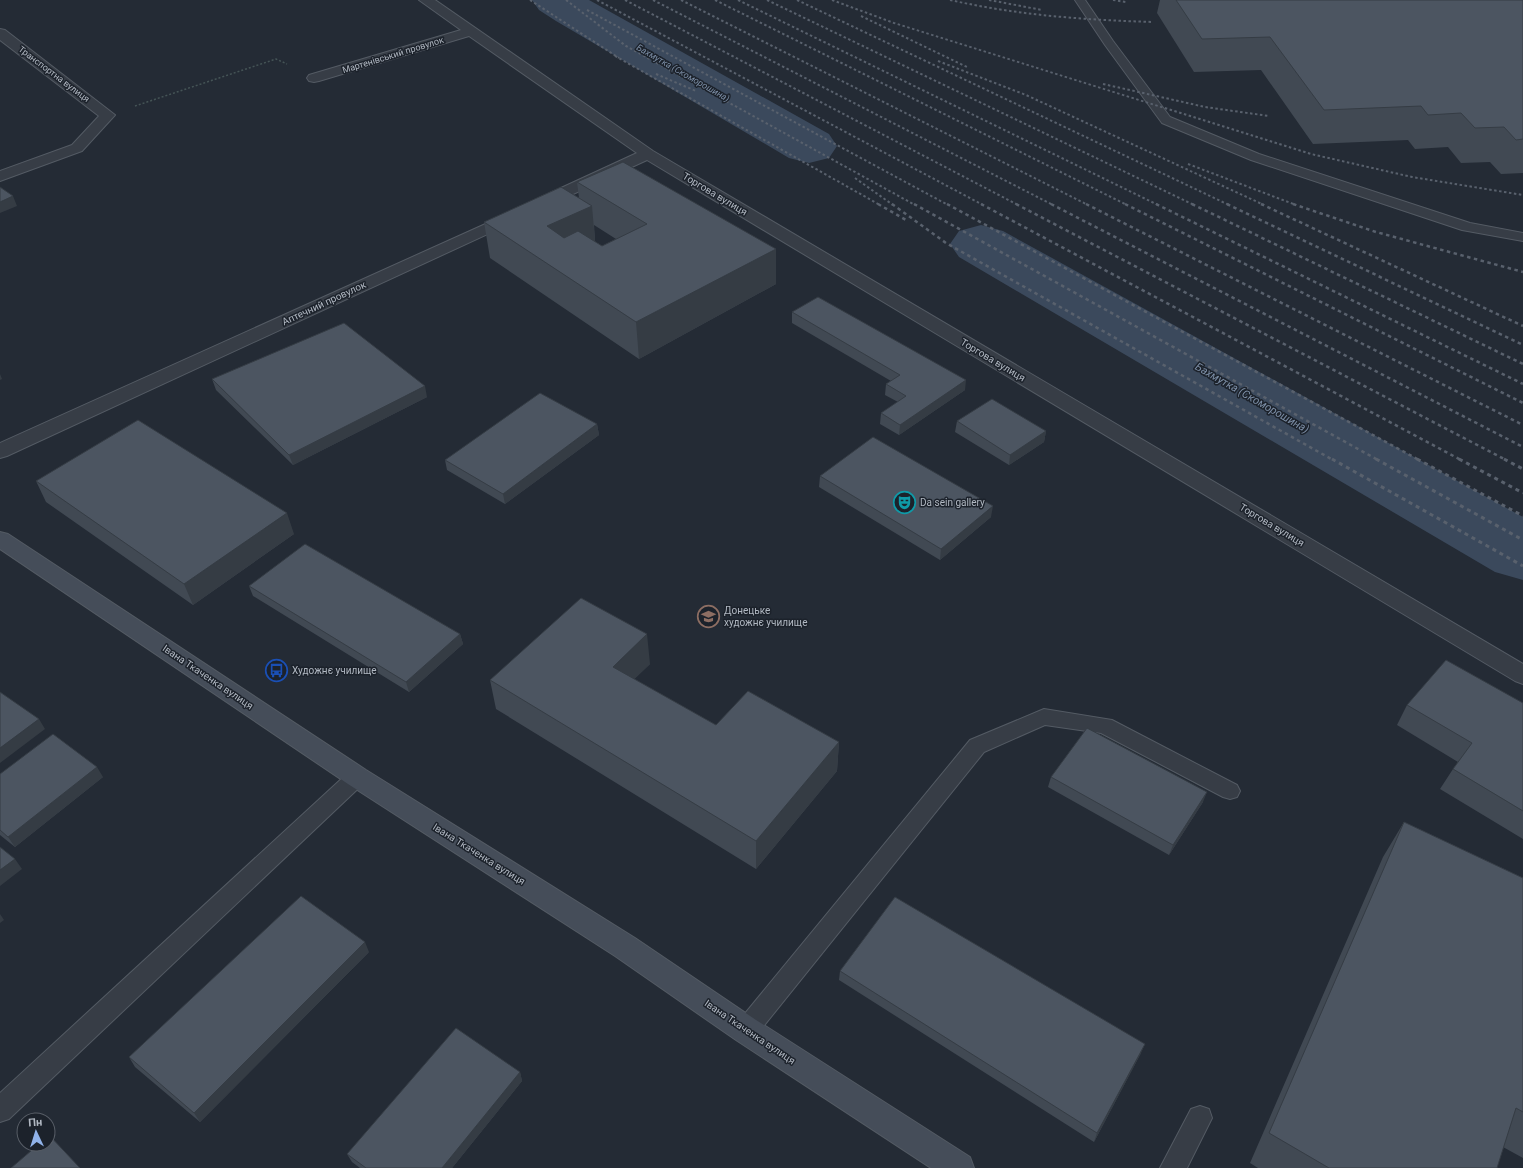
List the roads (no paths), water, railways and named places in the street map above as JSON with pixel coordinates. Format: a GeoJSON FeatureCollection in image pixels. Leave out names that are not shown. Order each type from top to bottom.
{"type":"FeatureCollection","features":[{"type":"Feature","properties":{"kind":"main road","name":"Івана Ткаченка вулиця"},"geometry":{"type":"LineString","coordinates":[[0,539],[357,777],[625,947],[746,1030],[960,1168]]}},
{"type":"Feature","properties":{"kind":"street","name":"Торгова вулиця"},"geometry":{"type":"LineString","coordinates":[[426,0],[648,154],[1523,675]]}},
{"type":"Feature","properties":{"kind":"street","name":"Мартенівський провулок"},"geometry":{"type":"LineString","coordinates":[[314,78],[472,31]]}},
{"type":"Feature","properties":{"kind":"street","name":"Транспортна вулиця"},"geometry":{"type":"LineString","coordinates":[[0,33],[108,115],[77,148],[0,176]]}},
{"type":"Feature","properties":{"kind":"street","name":"Аптечний провулок"},"geometry":{"type":"LineString","coordinates":[[0,451],[648,154]]}},
{"type":"Feature","properties":{"kind":"lane"},"geometry":{"type":"LineString","coordinates":[[1080,0],[1109,43],[1166,120],[1255,157],[1467,227],[1523,237]]}},
{"type":"Feature","properties":{"kind":"lane"},"geometry":{"type":"LineString","coordinates":[[746,1030],[977,746],[1044,717],[1105,726],[1230,791]]}},
{"type":"Feature","properties":{"kind":"lane"},"geometry":{"type":"LineString","coordinates":[[0,1110],[357,777]]}},
{"type":"Feature","properties":{"kind":"lane"},"geometry":{"type":"LineString","coordinates":[[1173,1168],[1200,1118]]}},
{"type":"Feature","properties":{"kind":"waterway","name":"Бахмутка (Скоморошина)"},"geometry":{"type":"LineString","coordinates":[[556,0],[809,146]]}},
{"type":"Feature","properties":{"kind":"waterway","name":"Бахмутка (Скоморошина)"},"geometry":{"type":"LineString","coordinates":[[981,244],[1523,552]]}},
{"type":"Feature","properties":{"kind":"railway"},"geometry":{"type":"LineString","coordinates":[[530,0],[619,58]]}},
{"type":"Feature","properties":{"kind":"railway"},"geometry":{"type":"LineString","coordinates":[[566,0],[626,46],[915,205]]}},
{"type":"Feature","properties":{"kind":"railway"},"geometry":{"type":"LineString","coordinates":[[597,0],[983,205]]}},
{"type":"Feature","properties":{"kind":"railway"},"geometry":{"type":"LineString","coordinates":[[625,0],[1018,205]]}},
{"type":"Feature","properties":{"kind":"railway"},"geometry":{"type":"LineString","coordinates":[[653,0],[1053,205]]}},
{"type":"Feature","properties":{"kind":"railway"},"geometry":{"type":"LineString","coordinates":[[681,0],[1088,205]]}},
{"type":"Feature","properties":{"kind":"railway"},"geometry":{"type":"LineString","coordinates":[[715,0],[1127,205]]}},
{"type":"Feature","properties":{"kind":"railway"},"geometry":{"type":"LineString","coordinates":[[738,0],[1158,205]]}},
{"type":"Feature","properties":{"kind":"railway"},"geometry":{"type":"LineString","coordinates":[[767,0],[1194,205]]}},
{"type":"Feature","properties":{"kind":"railway"},"geometry":{"type":"LineString","coordinates":[[797,0],[1229,205]]}},
{"type":"Feature","properties":{"kind":"railway"},"geometry":{"type":"LineString","coordinates":[[832,0],[894,23],[1311,154],[1412,177],[1523,195]]}},
{"type":"Feature","properties":{"kind":"railway"},"geometry":{"type":"LineString","coordinates":[[950,0],[1051,16],[1153,22]]}},
{"type":"Feature","properties":{"kind":"railway"},"geometry":{"type":"LineString","coordinates":[[989,0],[1042,10]]}},
{"type":"Feature","properties":{"kind":"railway"},"geometry":{"type":"LineString","coordinates":[[1113,0],[1126,2]]}},
{"type":"Feature","properties":{"kind":"railway"},"geometry":{"type":"LineString","coordinates":[[587,10],[948,205]]}},
{"type":"Feature","properties":{"kind":"railway"},"geometry":{"type":"LineString","coordinates":[[861,16],[969,68]]}},
{"type":"Feature","properties":{"kind":"railway"},"geometry":{"type":"LineString","coordinates":[[615,56],[880,205]]}},
{"type":"Feature","properties":{"kind":"railway"},"geometry":{"type":"LineString","coordinates":[[938,61],[1026,95],[1264,205]]}},
{"type":"Feature","properties":{"kind":"railway"},"geometry":{"type":"LineString","coordinates":[[656,74],[696,91]]}},
{"type":"Feature","properties":{"kind":"railway"},"geometry":{"type":"LineString","coordinates":[[1103,84],[1205,107],[1269,116]]}},
{"type":"Feature","properties":{"kind":"railway"},"geometry":{"type":"LineString","coordinates":[[1188,164],[1296,205]]}},
{"type":"Feature","properties":{"kind":"railway"},"geometry":{"type":"LineString","coordinates":[[855,178],[893,205]]}},
{"type":"Feature","properties":{"kind":"railway"},"geometry":{"type":"LineString","coordinates":[[878,204],[906,220]]}},
{"type":"Feature","properties":{"kind":"railway"},"geometry":{"type":"LineString","coordinates":[[892,204],[946,243],[1333,460]]}},
{"type":"Feature","properties":{"kind":"railway"},"geometry":{"type":"LineString","coordinates":[[914,204],[1378,460]]}},
{"type":"Feature","properties":{"kind":"railway"},"geometry":{"type":"LineString","coordinates":[[947,204],[1419,460]]}},
{"type":"Feature","properties":{"kind":"railway"},"geometry":{"type":"LineString","coordinates":[[981,204],[1461,460]]}},
{"type":"Feature","properties":{"kind":"railway"},"geometry":{"type":"LineString","coordinates":[[1016,204],[1506,460]]}},
{"type":"Feature","properties":{"kind":"railway"},"geometry":{"type":"LineString","coordinates":[[1051,204],[1523,447]]}},
{"type":"Feature","properties":{"kind":"railway"},"geometry":{"type":"LineString","coordinates":[[1086,204],[1523,425]]}},
{"type":"Feature","properties":{"kind":"railway"},"geometry":{"type":"LineString","coordinates":[[1156,204],[1523,384]]}},
{"type":"Feature","properties":{"kind":"railway"},"geometry":{"type":"LineString","coordinates":[[1192,204],[1523,364]]}},
{"type":"Feature","properties":{"kind":"railway"},"geometry":{"type":"LineString","coordinates":[[1227,204],[1523,345]]}},
{"type":"Feature","properties":{"kind":"railway"},"geometry":{"type":"LineString","coordinates":[[1261,204],[1523,326]]}},
{"type":"Feature","properties":{"kind":"railway"},"geometry":{"type":"LineString","coordinates":[[1293,204],[1376,232],[1523,272]]}},
{"type":"Feature","properties":{"kind":"railway"},"geometry":{"type":"LineString","coordinates":[[1127,205],[1523,403]]}},
{"type":"Feature","properties":{"kind":"railway"},"geometry":{"type":"LineString","coordinates":[[1332,459],[1523,566]]}},
{"type":"Feature","properties":{"kind":"railway"},"geometry":{"type":"LineString","coordinates":[[1376,459],[1523,540]]}},
{"type":"Feature","properties":{"kind":"railway"},"geometry":{"type":"LineString","coordinates":[[1417,459],[1523,516]]}},
{"type":"Feature","properties":{"kind":"railway"},"geometry":{"type":"LineString","coordinates":[[1459,459],[1523,493]]}},
{"type":"Feature","properties":{"kind":"railway"},"geometry":{"type":"LineString","coordinates":[[1504,459],[1523,469]]}},
{"type":"Feature","properties":{"kind":"place","name":"Da sein gallery"},"geometry":{"type":"Point","coordinates":[905,502]}},
{"type":"Feature","properties":{"kind":"place","name":"Донецьке художнє училище"},"geometry":{"type":"Point","coordinates":[708,616]}},
{"type":"Feature","properties":{"kind":"place","name":"Художнє училище"},"geometry":{"type":"Point","coordinates":[276,670]}}]}
